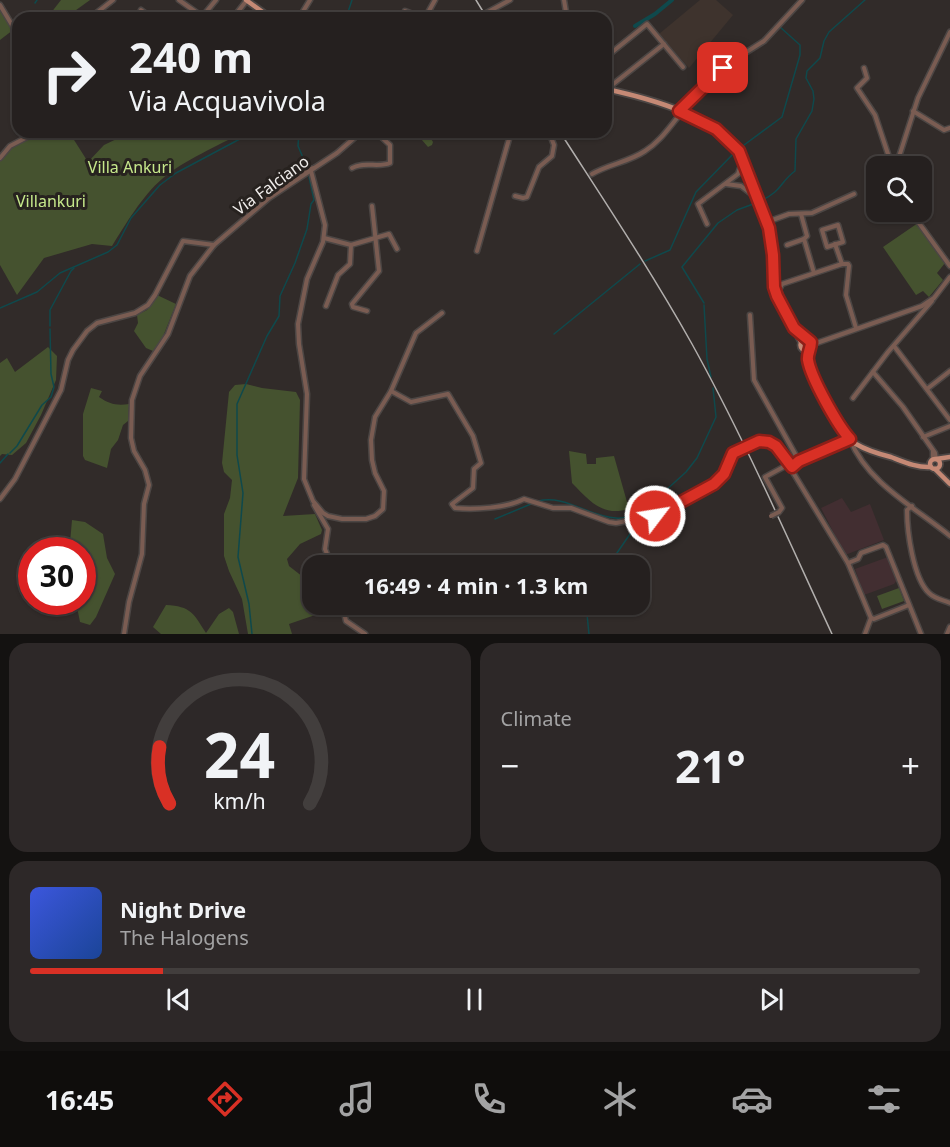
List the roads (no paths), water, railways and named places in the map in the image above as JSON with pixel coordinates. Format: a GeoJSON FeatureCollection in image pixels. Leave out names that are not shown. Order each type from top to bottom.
{"type":"FeatureCollection","features":[{"type":"Feature","properties":{"kind":"main road"},"geometry":{"type":"LineString","coordinates":[[247,0],[263,12]]}},
{"type":"Feature","properties":{"kind":"main road"},"geometry":{"type":"LineString","coordinates":[[612,90],[680,112],[720,132],[735,146],[743,159],[767,222],[772,249],[774,287],[787,317],[807,344],[808,359],[815,379],[850,439],[870,450],[919,468],[949,457]]}},
{"type":"Feature","properties":{"kind":"main road"},"geometry":{"type":"LineString","coordinates":[[935,464],[950,483]]}},
{"type":"Feature","properties":{"kind":"street"},"geometry":{"type":"LineString","coordinates":[[99,12],[113,0]]}},
{"type":"Feature","properties":{"kind":"street"},"geometry":{"type":"LineString","coordinates":[[179,0],[195,12]]}},
{"type":"Feature","properties":{"kind":"street"},"geometry":{"type":"LineString","coordinates":[[206,12],[216,0]]}},
{"type":"Feature","properties":{"kind":"street"},"geometry":{"type":"LineString","coordinates":[[238,12],[247,0]]}},
{"type":"Feature","properties":{"kind":"street"},"geometry":{"type":"LineString","coordinates":[[489,12],[510,0]]}},
{"type":"Feature","properties":{"kind":"street"},"geometry":{"type":"LineString","coordinates":[[592,174],[604,167],[634,157],[657,142],[680,112],[723,68],[764,41],[802,0]]}},
{"type":"Feature","properties":{"kind":"street"},"geometry":{"type":"LineString","coordinates":[[0,5],[12,25]]}},
{"type":"Feature","properties":{"kind":"street"},"geometry":{"type":"LineString","coordinates":[[612,52],[647,24],[683,67]]}},
{"type":"Feature","properties":{"kind":"street"},"geometry":{"type":"LineString","coordinates":[[897,156],[913,111],[950,32]]}},
{"type":"Feature","properties":{"kind":"street"},"geometry":{"type":"LineString","coordinates":[[612,85],[664,44]]}},
{"type":"Feature","properties":{"kind":"street"},"geometry":{"type":"LineString","coordinates":[[864,68],[867,79],[857,88],[875,115],[890,156]]}},
{"type":"Feature","properties":{"kind":"street"},"geometry":{"type":"LineString","coordinates":[[913,111],[944,130],[950,128]]}},
{"type":"Feature","properties":{"kind":"street"},"geometry":{"type":"LineString","coordinates":[[0,158],[10,147],[26,138]]}},
{"type":"Feature","properties":{"kind":"street","name":"Via Falciano"},"geometry":{"type":"LineString","coordinates":[[124,634],[129,602],[142,554],[144,504],[149,485],[145,470],[132,445],[131,417],[134,391],[143,370],[168,334],[190,276],[214,245],[259,206],[337,153],[353,138]]}},
{"type":"Feature","properties":{"kind":"street"},"geometry":{"type":"LineString","coordinates":[[352,168],[359,164],[386,165],[390,163],[390,145],[382,138]]}},
{"type":"Feature","properties":{"kind":"street"},"geometry":{"type":"LineString","coordinates":[[477,251],[509,138]]}},
{"type":"Feature","properties":{"kind":"street"},"geometry":{"type":"LineString","coordinates":[[514,196],[527,197],[539,167],[552,156],[554,146],[551,138]]}},
{"type":"Feature","properties":{"kind":"street"},"geometry":{"type":"LineString","coordinates":[[707,224],[698,204],[738,174],[743,159]]}},
{"type":"Feature","properties":{"kind":"street"},"geometry":{"type":"LineString","coordinates":[[283,189],[298,173],[317,167]]}},
{"type":"Feature","properties":{"kind":"street"},"geometry":{"type":"LineString","coordinates":[[311,171],[325,220],[324,238],[308,279],[298,324],[307,394],[304,479],[327,530],[325,549],[327,555]]}},
{"type":"Feature","properties":{"kind":"street"},"geometry":{"type":"LineString","coordinates":[[738,174],[749,175]]}},
{"type":"Feature","properties":{"kind":"street"},"geometry":{"type":"LineString","coordinates":[[738,185],[749,175]]}},
{"type":"Feature","properties":{"kind":"street"},"geometry":{"type":"LineString","coordinates":[[724,184],[738,185],[759,200]]}},
{"type":"Feature","properties":{"kind":"street"},"geometry":{"type":"LineString","coordinates":[[767,222],[789,214],[812,213],[854,194]]}},
{"type":"Feature","properties":{"kind":"street"},"geometry":{"type":"LineString","coordinates":[[367,311],[353,307],[352,304],[379,271],[372,206]]}},
{"type":"Feature","properties":{"kind":"street"},"geometry":{"type":"LineString","coordinates":[[801,214],[807,236],[804,239],[814,273]]}},
{"type":"Feature","properties":{"kind":"street"},"geometry":{"type":"LineString","coordinates":[[918,222],[950,266]]}},
{"type":"Feature","properties":{"kind":"street"},"geometry":{"type":"LineString","coordinates":[[838,225],[843,242],[835,244],[827,247],[822,230],[838,225]]}},
{"type":"Feature","properties":{"kind":"street"},"geometry":{"type":"LineString","coordinates":[[324,238],[351,245],[389,234],[396,249]]}},
{"type":"Feature","properties":{"kind":"street"},"geometry":{"type":"LineString","coordinates":[[787,244],[804,239]]}},
{"type":"Feature","properties":{"kind":"street"},"geometry":{"type":"LineString","coordinates":[[0,499],[22,467],[61,390],[69,358],[85,333],[101,321],[135,313],[145,308],[153,299],[183,241],[214,245]]}},
{"type":"Feature","properties":{"kind":"street"},"geometry":{"type":"LineString","coordinates":[[835,244],[842,264]]}},
{"type":"Feature","properties":{"kind":"street"},"geometry":{"type":"LineString","coordinates":[[326,306],[338,275],[350,264],[351,245]]}},
{"type":"Feature","properties":{"kind":"street"},"geometry":{"type":"LineString","coordinates":[[787,317],[779,292],[780,286],[846,263],[849,266],[846,296],[856,328]]}},
{"type":"Feature","properties":{"kind":"street"},"geometry":{"type":"LineString","coordinates":[[853,398],[950,277]]}},
{"type":"Feature","properties":{"kind":"street"},"geometry":{"type":"LineString","coordinates":[[807,344],[915,309],[934,298]]}},
{"type":"Feature","properties":{"kind":"street"},"geometry":{"type":"LineString","coordinates":[[915,309],[919,310],[921,316]]}},
{"type":"Feature","properties":{"kind":"street"},"geometry":{"type":"LineString","coordinates":[[313,501],[323,513],[342,519],[372,518],[383,509],[385,496],[374,468],[371,440],[375,417],[391,391],[416,333],[442,313]]}},
{"type":"Feature","properties":{"kind":"street"},"geometry":{"type":"LineString","coordinates":[[750,315],[754,380],[799,461]]}},
{"type":"Feature","properties":{"kind":"street"},"geometry":{"type":"LineString","coordinates":[[894,346],[950,420]]}},
{"type":"Feature","properties":{"kind":"street"},"geometry":{"type":"LineString","coordinates":[[927,389],[950,371]]}},
{"type":"Feature","properties":{"kind":"street"},"geometry":{"type":"LineString","coordinates":[[873,372],[900,404],[933,450],[935,464]]}},
{"type":"Feature","properties":{"kind":"street"},"geometry":{"type":"LineString","coordinates":[[391,391],[411,402],[448,394],[473,436],[481,462],[474,469],[473,488],[452,504],[455,508],[478,509],[517,503],[524,499],[553,508],[571,508],[616,523],[657,516],[708,488],[724,474],[733,453],[759,441],[769,442],[776,446],[790,465],[848,563],[871,618],[865,634]]}},
{"type":"Feature","properties":{"kind":"street"},"geometry":{"type":"LineString","coordinates":[[923,437],[950,426]]}},
{"type":"Feature","properties":{"kind":"street"},"geometry":{"type":"LineString","coordinates":[[771,516],[782,508],[765,477],[850,439],[855,452],[867,468],[950,536]]}},
{"type":"Feature","properties":{"kind":"street"},"geometry":{"type":"LineString","coordinates":[[912,506],[907,510],[908,527],[913,555],[922,584],[934,597],[950,603]]}},
{"type":"Feature","properties":{"kind":"street"},"geometry":{"type":"LineString","coordinates":[[848,563],[858,559],[861,553],[883,545],[886,547],[921,634]]}},
{"type":"Feature","properties":{"kind":"street"},"geometry":{"type":"LineString","coordinates":[[871,618],[874,619],[909,605]]}},
{"type":"Feature","properties":{"kind":"street"},"geometry":{"type":"LineString","coordinates":[[345,615],[346,621],[365,634]]}},
{"type":"Feature","properties":{"kind":"street"},"geometry":{"type":"LineString","coordinates":[[947,634],[950,627]]}},
{"type":"Feature","properties":{"kind":"waterway"},"geometry":{"type":"LineString","coordinates":[[348,12],[352,0]]}},
{"type":"Feature","properties":{"kind":"waterway"},"geometry":{"type":"LineString","coordinates":[[635,26],[672,0]]}},
{"type":"Feature","properties":{"kind":"waterway"},"geometry":{"type":"LineString","coordinates":[[762,200],[777,190],[795,171],[796,139],[812,111],[814,99],[813,91],[806,78],[807,71],[820,58],[829,32],[865,0]]}},
{"type":"Feature","properties":{"kind":"waterway"},"geometry":{"type":"LineString","coordinates":[[740,148],[782,117],[800,55],[800,45],[780,27],[800,5]]}},
{"type":"Feature","properties":{"kind":"waterway"},"geometry":{"type":"LineString","coordinates":[[0,308],[37,292],[60,273],[108,252],[117,245],[131,218],[160,185],[176,173],[242,138]]}},
{"type":"Feature","properties":{"kind":"waterway"},"geometry":{"type":"LineString","coordinates":[[299,138],[298,146],[307,167]]}},
{"type":"Feature","properties":{"kind":"waterway"},"geometry":{"type":"LineString","coordinates":[[645,261],[670,250],[696,192],[736,151]]}},
{"type":"Feature","properties":{"kind":"waterway"},"geometry":{"type":"LineString","coordinates":[[252,634],[249,604],[238,557],[243,493],[237,455],[237,404],[267,336],[279,316],[280,296],[307,229],[311,204],[314,200],[309,177]]}},
{"type":"Feature","properties":{"kind":"waterway"},"geometry":{"type":"LineString","coordinates":[[704,303],[682,267],[718,223],[737,210],[756,203]]}},
{"type":"Feature","properties":{"kind":"waterway"},"geometry":{"type":"LineString","coordinates":[[554,334],[640,264]]}},
{"type":"Feature","properties":{"kind":"waterway"},"geometry":{"type":"LineString","coordinates":[[50,326],[50,310],[74,268]]}},
{"type":"Feature","properties":{"kind":"waterway"},"geometry":{"type":"LineString","coordinates":[[704,305],[707,359],[711,377]]}},
{"type":"Feature","properties":{"kind":"waterway"},"geometry":{"type":"LineString","coordinates":[[10,453],[17,446],[42,405],[51,397],[54,387],[51,374],[50,329]]}},
{"type":"Feature","properties":{"kind":"waterway"},"geometry":{"type":"LineString","coordinates":[[644,515],[654,501],[686,472],[697,458],[716,417],[713,388]]}},
{"type":"Feature","properties":{"kind":"waterway"},"geometry":{"type":"LineString","coordinates":[[0,463],[8,454]]}},
{"type":"Feature","properties":{"kind":"waterway"},"geometry":{"type":"LineString","coordinates":[[538,501],[567,503],[606,517],[621,518],[634,515]]}},
{"type":"Feature","properties":{"kind":"waterway"},"geometry":{"type":"LineString","coordinates":[[495,519],[531,504]]}},
{"type":"Feature","properties":{"kind":"waterway"},"geometry":{"type":"LineString","coordinates":[[616,555],[639,521]]}},
{"type":"Feature","properties":{"kind":"waterway"},"geometry":{"type":"LineString","coordinates":[[587,615],[589,634]]}},
{"type":"Feature","properties":{"kind":"railway"},"geometry":{"type":"LineString","coordinates":[[476,0],[483,12]]}},
{"type":"Feature","properties":{"kind":"railway"},"geometry":{"type":"LineString","coordinates":[[564,138],[644,263],[711,379],[782,524],[832,634]]}},
{"type":"Feature","properties":{"kind":"park label","name":"Villa Ankuri"},"geometry":{"type":"Point","coordinates":[130,167]}},
{"type":"Feature","properties":{"kind":"park label","name":"Villankuri"},"geometry":{"type":"Point","coordinates":[51,201]}}]}
